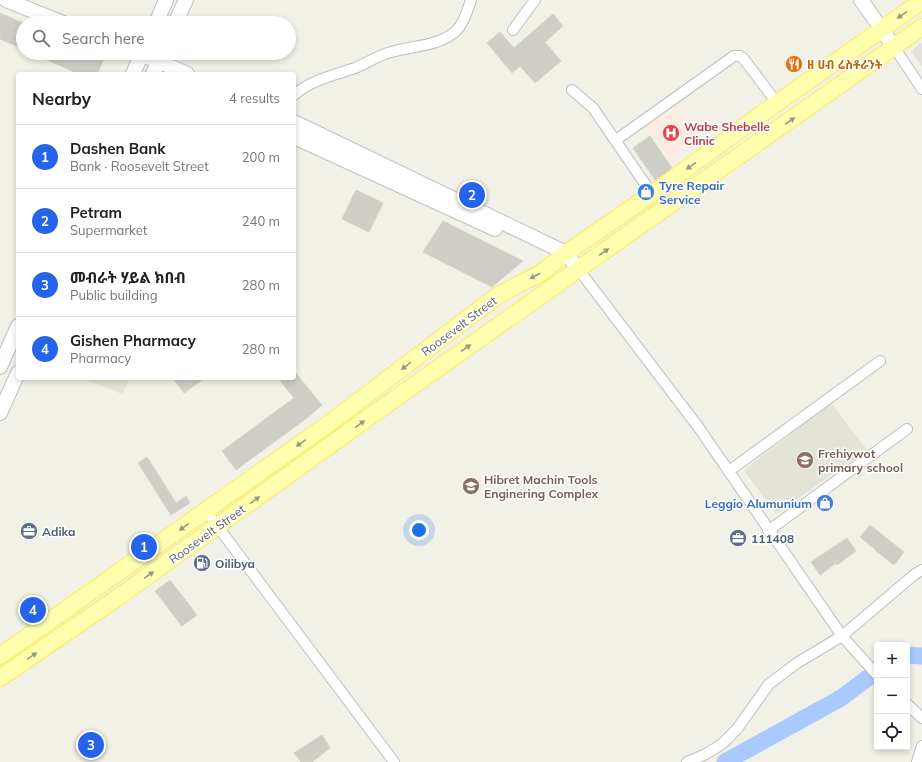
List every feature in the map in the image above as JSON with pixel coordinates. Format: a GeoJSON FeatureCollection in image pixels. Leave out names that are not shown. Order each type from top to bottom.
{"type":"FeatureCollection","features":[{"type":"Feature","properties":{"kind":"main road","name":"Roosevelt Street"},"geometry":{"type":"LineString","coordinates":[[0,656],[339,416],[500,294],[541,273],[777,103],[922,1]]}},
{"type":"Feature","properties":{"kind":"main road","name":"Roosevelt Street"},"geometry":{"type":"LineString","coordinates":[[0,678],[219,526],[400,395],[922,27]]}},
{"type":"Feature","properties":{"kind":"main road"},"geometry":{"type":"LineString","coordinates":[[716,148],[727,165]]}},
{"type":"Feature","properties":{"kind":"main road"},"geometry":{"type":"LineString","coordinates":[[106,582],[117,598]]}},
{"type":"Feature","properties":{"kind":"street"},"geometry":{"type":"LineString","coordinates":[[6,0],[46,16]]}},
{"type":"Feature","properties":{"kind":"street"},"geometry":{"type":"LineString","coordinates":[[159,16],[166,0]]}},
{"type":"Feature","properties":{"kind":"street"},"geometry":{"type":"LineString","coordinates":[[179,16],[186,0]]}},
{"type":"Feature","properties":{"kind":"street"},"geometry":{"type":"LineString","coordinates":[[296,93],[302,87],[390,52],[425,46],[451,36],[458,29],[472,0]]}},
{"type":"Feature","properties":{"kind":"street"},"geometry":{"type":"LineString","coordinates":[[513,30],[535,0]]}},
{"type":"Feature","properties":{"kind":"street"},"geometry":{"type":"LineString","coordinates":[[862,0],[922,89]]}},
{"type":"Feature","properties":{"kind":"street"},"geometry":{"type":"LineString","coordinates":[[616,140],[734,56],[744,58],[777,103]]}},
{"type":"Feature","properties":{"kind":"street"},"geometry":{"type":"LineString","coordinates":[[134,72],[138,60]]}},
{"type":"Feature","properties":{"kind":"street"},"geometry":{"type":"LineString","coordinates":[[147,60],[156,67],[178,72]]}},
{"type":"Feature","properties":{"kind":"street"},"geometry":{"type":"LineString","coordinates":[[572,90],[593,108],[652,194]]}},
{"type":"Feature","properties":{"kind":"street"},"geometry":{"type":"LineString","coordinates":[[296,123],[563,256],[671,390],[729,471],[768,531],[842,636],[874,672]]}},
{"type":"Feature","properties":{"kind":"street"},"geometry":{"type":"LineString","coordinates":[[296,138],[563,256]]}},
{"type":"Feature","properties":{"kind":"street"},"geometry":{"type":"LineString","coordinates":[[0,367],[16,331]]}},
{"type":"Feature","properties":{"kind":"street"},"geometry":{"type":"LineString","coordinates":[[729,471],[880,361]]}},
{"type":"Feature","properties":{"kind":"street"},"geometry":{"type":"LineString","coordinates":[[0,413],[5,386],[16,375]]}},
{"type":"Feature","properties":{"kind":"street"},"geometry":{"type":"LineString","coordinates":[[768,531],[907,428]]}},
{"type":"Feature","properties":{"kind":"street"},"geometry":{"type":"LineString","coordinates":[[206,510],[394,762]]}},
{"type":"Feature","properties":{"kind":"street"},"geometry":{"type":"LineString","coordinates":[[687,762],[716,747],[731,736],[769,684],[797,663],[842,636],[915,574],[922,570]]}},
{"type":"Feature","properties":{"kind":"street"},"geometry":{"type":"LineString","coordinates":[[910,707],[922,718]]}},
{"type":"Feature","properties":{"kind":"street"},"geometry":{"type":"LineString","coordinates":[[917,762],[922,746]]}},
{"type":"Feature","properties":{"kind":"shaded area"},"geometry":{"type":"Polygon","coordinates":[[[922,43],[922,66],[911,51],[922,43]]]}},
{"type":"Feature","properties":{"kind":"shaded area","name":"Wabe Shebelle Clinic"},"geometry":{"type":"Polygon","coordinates":[[[672,105],[698,141],[671,161],[645,124],[672,105]]]}},
{"type":"Feature","properties":{"kind":"shaded area"},"geometry":{"type":"Polygon","coordinates":[[[86,380],[129,380],[122,394],[86,380]]]}},
{"type":"Feature","properties":{"kind":"shaded area","name":"Frehiywot primary school"},"geometry":{"type":"Polygon","coordinates":[[[831,403],[867,450],[776,514],[744,470],[831,403]]]}},
{"type":"Feature","properties":{"kind":"building"},"geometry":{"type":"Polygon","coordinates":[[[0,13],[16,20],[16,46],[0,39],[0,13]]]}},
{"type":"Feature","properties":{"kind":"building"},"geometry":{"type":"Polygon","coordinates":[[[553,14],[563,26],[545,42],[561,61],[535,83],[520,66],[512,73],[487,43],[500,32],[514,48],[553,14]]]}},
{"type":"Feature","properties":{"kind":"building"},"geometry":{"type":"Polygon","coordinates":[[[47,60],[104,60],[98,72],[74,72],[47,60]]]}},
{"type":"Feature","properties":{"kind":"building"},"geometry":{"type":"Polygon","coordinates":[[[650,136],[672,168],[655,180],[633,148],[650,136]]]}},
{"type":"Feature","properties":{"kind":"building"},"geometry":{"type":"Polygon","coordinates":[[[356,190],[383,203],[369,232],[342,219],[356,190]]]}},
{"type":"Feature","properties":{"kind":"building"},"geometry":{"type":"Polygon","coordinates":[[[443,221],[523,261],[492,287],[423,252],[443,221]]]}},
{"type":"Feature","properties":{"kind":"building"},"geometry":{"type":"Polygon","coordinates":[[[296,373],[322,405],[307,418],[236,470],[222,451],[294,398],[280,380],[296,380],[296,373]]]}},
{"type":"Feature","properties":{"kind":"building"},"geometry":{"type":"Polygon","coordinates":[[[174,380],[202,380],[184,393],[174,380]]]}},
{"type":"Feature","properties":{"kind":"building"},"geometry":{"type":"Polygon","coordinates":[[[147,457],[176,503],[186,496],[190,503],[171,515],[138,463],[147,457]]]}},
{"type":"Feature","properties":{"kind":"building"},"geometry":{"type":"Polygon","coordinates":[[[870,525],[904,552],[894,565],[860,537],[870,525]]]}},
{"type":"Feature","properties":{"kind":"building"},"geometry":{"type":"Polygon","coordinates":[[[847,538],[856,551],[820,575],[811,562],[847,538]]]}},
{"type":"Feature","properties":{"kind":"building"},"geometry":{"type":"Polygon","coordinates":[[[170,580],[197,615],[182,626],[155,591],[170,580]]]}},
{"type":"Feature","properties":{"kind":"building"},"geometry":{"type":"Polygon","coordinates":[[[322,735],[330,748],[312,762],[301,762],[294,753],[322,735]]]}},
{"type":"Feature","properties":{"kind":"waterway"},"geometry":{"type":"LineString","coordinates":[[910,655],[922,656]]}},
{"type":"Feature","properties":{"kind":"waterway"},"geometry":{"type":"LineString","coordinates":[[725,762],[841,698],[874,673]]}},
{"type":"Feature","properties":{"kind":"place","name":"ዘ ሀብ ሬስቶራንት"},"geometry":{"type":"Point","coordinates":[794,64]}},
{"type":"Feature","properties":{"kind":"place","name":"Wabe Shebelle Clinic"},"geometry":{"type":"Point","coordinates":[671,133]}},
{"type":"Feature","properties":{"kind":"place","name":"Tyre Repair Service"},"geometry":{"type":"Point","coordinates":[646,192]}},
{"type":"Feature","properties":{"kind":"place","name":"Petram"},"geometry":{"type":"Point","coordinates":[472,195]}},
{"type":"Feature","properties":{"kind":"place","name":"Frehiywot primary school"},"geometry":{"type":"Point","coordinates":[805,460]}},
{"type":"Feature","properties":{"kind":"place","name":"Hibret Machin Tools Enginering Complex"},"geometry":{"type":"Point","coordinates":[471,486]}},
{"type":"Feature","properties":{"kind":"place","name":"Leggio Alumunium"},"geometry":{"type":"Point","coordinates":[825,503]}},
{"type":"Feature","properties":{"kind":"place","name":"Adika"},"geometry":{"type":"Point","coordinates":[29,531]}},
{"type":"Feature","properties":{"kind":"place","name":"111408"},"geometry":{"type":"Point","coordinates":[738,538]}},
{"type":"Feature","properties":{"kind":"place","name":"Dashen Bank"},"geometry":{"type":"Point","coordinates":[144,547]}},
{"type":"Feature","properties":{"kind":"place","name":"Oilibya"},"geometry":{"type":"Point","coordinates":[202,563]}},
{"type":"Feature","properties":{"kind":"place","name":"Gishen Pharmacy"},"geometry":{"type":"Point","coordinates":[33,610]}},
{"type":"Feature","properties":{"kind":"place","name":"መብራት ሃይል ክበብ"},"geometry":{"type":"Point","coordinates":[91,745]}}]}
